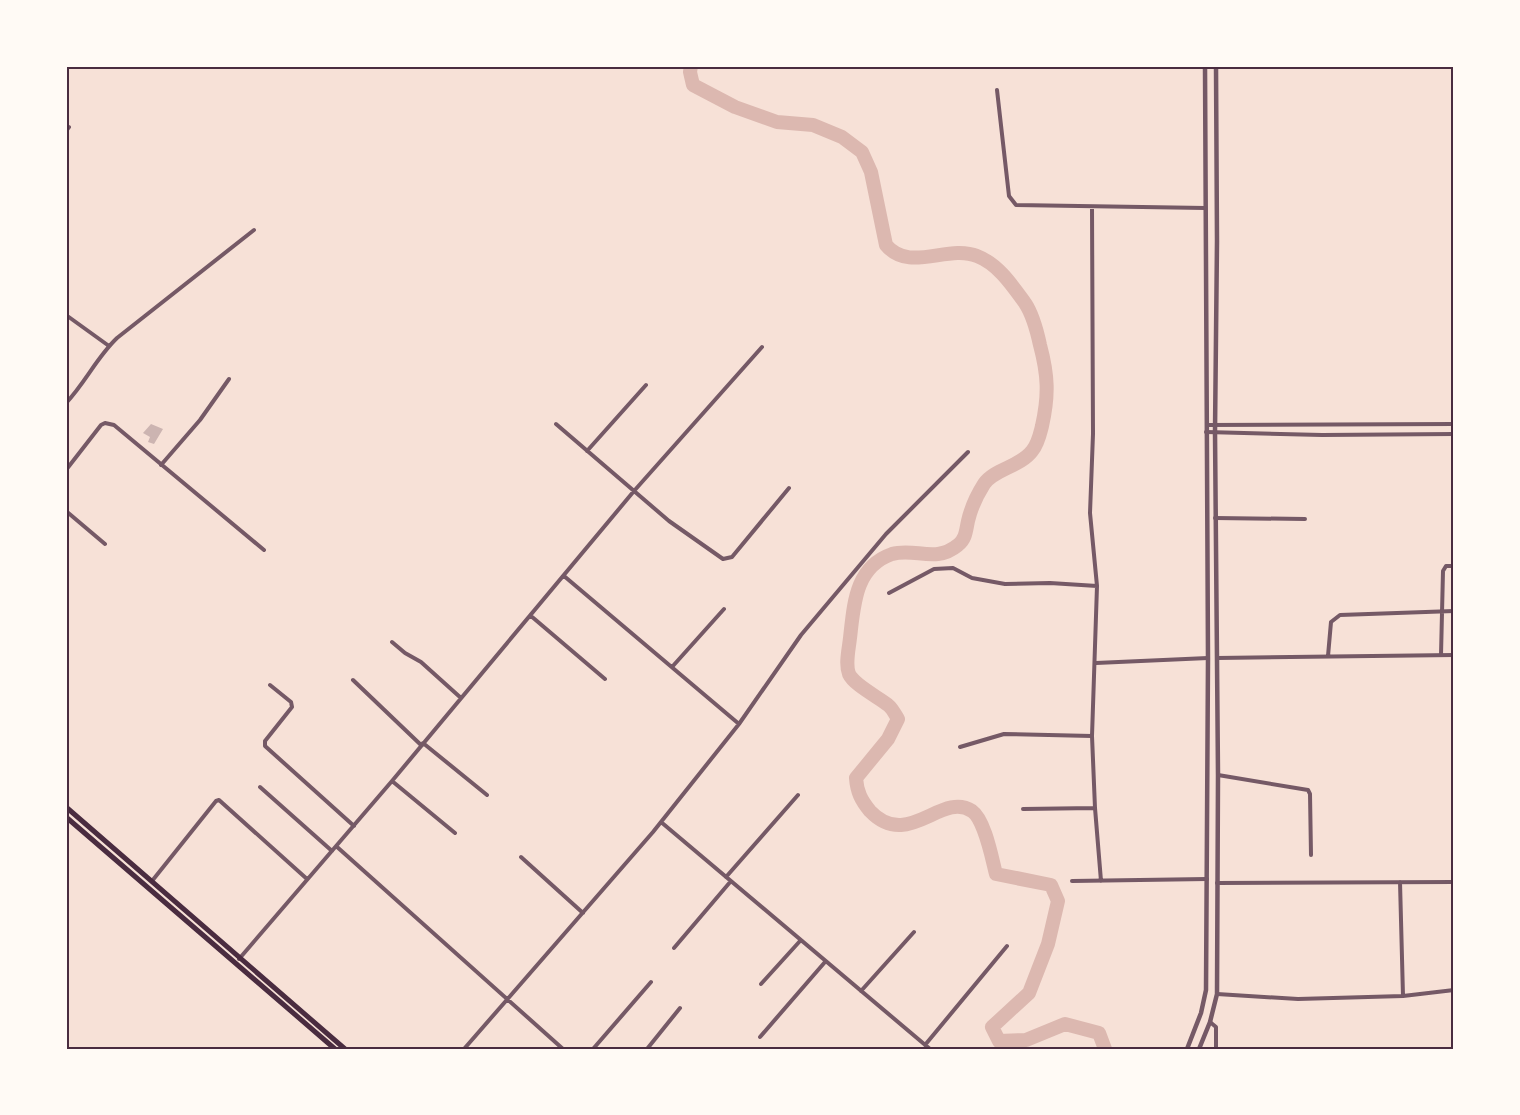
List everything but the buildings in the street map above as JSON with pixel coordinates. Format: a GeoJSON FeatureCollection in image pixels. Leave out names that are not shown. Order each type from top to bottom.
{"type":"FeatureCollection","features":[{"type":"Feature","properties":{"kind":"main road"},"geometry":{"type":"LineString","coordinates":[[66,807],[345,1049]]}},
{"type":"Feature","properties":{"kind":"main road"},"geometry":{"type":"LineString","coordinates":[[66,817],[335,1049]]}},
{"type":"Feature","properties":{"kind":"street"},"geometry":{"type":"LineString","coordinates":[[1187,1049],[1201,1013],[1206,990],[1208,658],[1204,66]]}},
{"type":"Feature","properties":{"kind":"street"},"geometry":{"type":"LineString","coordinates":[[1199,1049],[1210,1022],[1217,994],[1216,66]]}},
{"type":"Feature","properties":{"kind":"street"},"geometry":{"type":"LineString","coordinates":[[997,90],[1008,187],[1012,202],[1016,205],[1205,208]]}},
{"type":"Feature","properties":{"kind":"street"},"geometry":{"type":"LineString","coordinates":[[1092,207],[1094,434],[1090,513],[1097,586],[1092,736],[1101,881]]}},
{"type":"Feature","properties":{"kind":"street"},"geometry":{"type":"LineString","coordinates":[[66,403],[81,387],[109,346],[254,230]]}},
{"type":"Feature","properties":{"kind":"street"},"geometry":{"type":"LineString","coordinates":[[66,315],[109,346]]}},
{"type":"Feature","properties":{"kind":"street"},"geometry":{"type":"LineString","coordinates":[[234,964],[354,826],[634,491],[762,347]]}},
{"type":"Feature","properties":{"kind":"street"},"geometry":{"type":"LineString","coordinates":[[161,465],[200,420],[229,379]]}},
{"type":"Feature","properties":{"kind":"street"},"geometry":{"type":"LineString","coordinates":[[587,451],[646,385]]}},
{"type":"Feature","properties":{"kind":"street"},"geometry":{"type":"LineString","coordinates":[[66,470],[105,423],[114,424],[264,550]]}},
{"type":"Feature","properties":{"kind":"street"},"geometry":{"type":"LineString","coordinates":[[556,424],[669,522],[726,560],[732,556],[789,488]]}},
{"type":"Feature","properties":{"kind":"street"},"geometry":{"type":"LineString","coordinates":[[1206,425],[1454,424]]}},
{"type":"Feature","properties":{"kind":"street"},"geometry":{"type":"LineString","coordinates":[[1206,432],[1322,435],[1454,434]]}},
{"type":"Feature","properties":{"kind":"street"},"geometry":{"type":"LineString","coordinates":[[464,1049],[661,822],[739,724],[801,635],[886,534],[968,452]]}},
{"type":"Feature","properties":{"kind":"street"},"geometry":{"type":"LineString","coordinates":[[66,511],[105,544]]}},
{"type":"Feature","properties":{"kind":"street"},"geometry":{"type":"LineString","coordinates":[[1215,518],[1305,519]]}},
{"type":"Feature","properties":{"kind":"street"},"geometry":{"type":"LineString","coordinates":[[1442,655],[1443,571],[1446,566],[1454,566]]}},
{"type":"Feature","properties":{"kind":"street"},"geometry":{"type":"LineString","coordinates":[[889,593],[934,569],[942,568],[952,568],[972,578],[1005,584],[1050,583],[1097,586]]}},
{"type":"Feature","properties":{"kind":"street"},"geometry":{"type":"LineString","coordinates":[[564,576],[739,724]]}},
{"type":"Feature","properties":{"kind":"street"},"geometry":{"type":"LineString","coordinates":[[672,667],[723,609]]}},
{"type":"Feature","properties":{"kind":"street"},"geometry":{"type":"LineString","coordinates":[[1328,656],[1331,622],[1340,615],[1454,611]]}},
{"type":"Feature","properties":{"kind":"street"},"geometry":{"type":"LineString","coordinates":[[531,616],[605,679]]}},
{"type":"Feature","properties":{"kind":"street"},"geometry":{"type":"LineString","coordinates":[[392,642],[421,662],[461,698]]}},
{"type":"Feature","properties":{"kind":"street"},"geometry":{"type":"LineString","coordinates":[[1217,658],[1454,655]]}},
{"type":"Feature","properties":{"kind":"street"},"geometry":{"type":"LineString","coordinates":[[1096,663],[1208,658]]}},
{"type":"Feature","properties":{"kind":"street"},"geometry":{"type":"LineString","coordinates":[[353,680],[422,744],[487,795]]}},
{"type":"Feature","properties":{"kind":"street"},"geometry":{"type":"LineString","coordinates":[[270,685],[292,704],[291,710],[265,741],[265,746],[354,826]]}},
{"type":"Feature","properties":{"kind":"street"},"geometry":{"type":"LineString","coordinates":[[960,747],[1005,734],[1092,736]]}},
{"type":"Feature","properties":{"kind":"street"},"geometry":{"type":"LineString","coordinates":[[1218,775],[1308,790],[1310,794],[1311,855]]}},
{"type":"Feature","properties":{"kind":"street"},"geometry":{"type":"LineString","coordinates":[[392,781],[455,833]]}},
{"type":"Feature","properties":{"kind":"street"},"geometry":{"type":"LineString","coordinates":[[260,787],[332,851]]}},
{"type":"Feature","properties":{"kind":"street"},"geometry":{"type":"LineString","coordinates":[[726,878],[798,795]]}},
{"type":"Feature","properties":{"kind":"street"},"geometry":{"type":"LineString","coordinates":[[152,881],[219,800],[307,879]]}},
{"type":"Feature","properties":{"kind":"street"},"geometry":{"type":"LineString","coordinates":[[1023,810],[1095,808]]}},
{"type":"Feature","properties":{"kind":"street"},"geometry":{"type":"LineString","coordinates":[[661,822],[930,1049]]}},
{"type":"Feature","properties":{"kind":"street"},"geometry":{"type":"LineString","coordinates":[[336,846],[563,1049]]}},
{"type":"Feature","properties":{"kind":"street"},"geometry":{"type":"LineString","coordinates":[[521,857],[583,913]]}},
{"type":"Feature","properties":{"kind":"street"},"geometry":{"type":"LineString","coordinates":[[1072,881],[1207,879]]}},
{"type":"Feature","properties":{"kind":"street"},"geometry":{"type":"LineString","coordinates":[[674,948],[731,881]]}},
{"type":"Feature","properties":{"kind":"street"},"geometry":{"type":"LineString","coordinates":[[1400,882],[1402,996]]}},
{"type":"Feature","properties":{"kind":"street"},"geometry":{"type":"LineString","coordinates":[[1217,883],[1454,882]]}},
{"type":"Feature","properties":{"kind":"street"},"geometry":{"type":"LineString","coordinates":[[861,991],[914,932]]}},
{"type":"Feature","properties":{"kind":"street"},"geometry":{"type":"LineString","coordinates":[[761,984],[800,941]]}},
{"type":"Feature","properties":{"kind":"street"},"geometry":{"type":"LineString","coordinates":[[925,1045],[1007,946]]}},
{"type":"Feature","properties":{"kind":"street"},"geometry":{"type":"LineString","coordinates":[[760,1037],[825,962]]}},
{"type":"Feature","properties":{"kind":"street"},"geometry":{"type":"LineString","coordinates":[[593,1049],[651,982]]}},
{"type":"Feature","properties":{"kind":"street"},"geometry":{"type":"LineString","coordinates":[[1217,994],[1298,999],[1402,996],[1454,990]]}},
{"type":"Feature","properties":{"kind":"street"},"geometry":{"type":"LineString","coordinates":[[647,1049],[680,1008]]}},
{"type":"Feature","properties":{"kind":"street"},"geometry":{"type":"LineString","coordinates":[[1210,1022],[1216,1027],[1216,1049]]}},
{"type":"Feature","properties":{"kind":"street"},"geometry":{"type":"LineString","coordinates":[[468,1043],[474,1049]]}},
{"type":"Feature","properties":{"kind":"waterway"},"geometry":{"type":"LineString","coordinates":[[691,66],[693,85],[735,107],[777,122],[813,125],[842,137],[862,152],[871,172],[886,245],[895,253],[906,257],[917,258],[954,253],[977,256],[992,264],[1004,276],[1030,313],[1043,356],[1047,385],[1040,436],[1034,448],[1021,461],[994,475],[984,484],[969,516],[961,543],[950,551],[941,553],[900,552],[892,554],[870,568],[859,588],[853,612],[847,666],[849,674],[861,687],[889,706],[898,719],[888,739],[856,778],[858,792],[864,803],[884,822],[898,825],[911,823],[948,808],[960,807],[972,811],[981,823],[996,874],[1051,885],[1058,901],[1048,944],[1029,993],[992,1027],[999,1041],[1026,1040],[1065,1024],[1099,1033],[1105,1049]]}}]}
